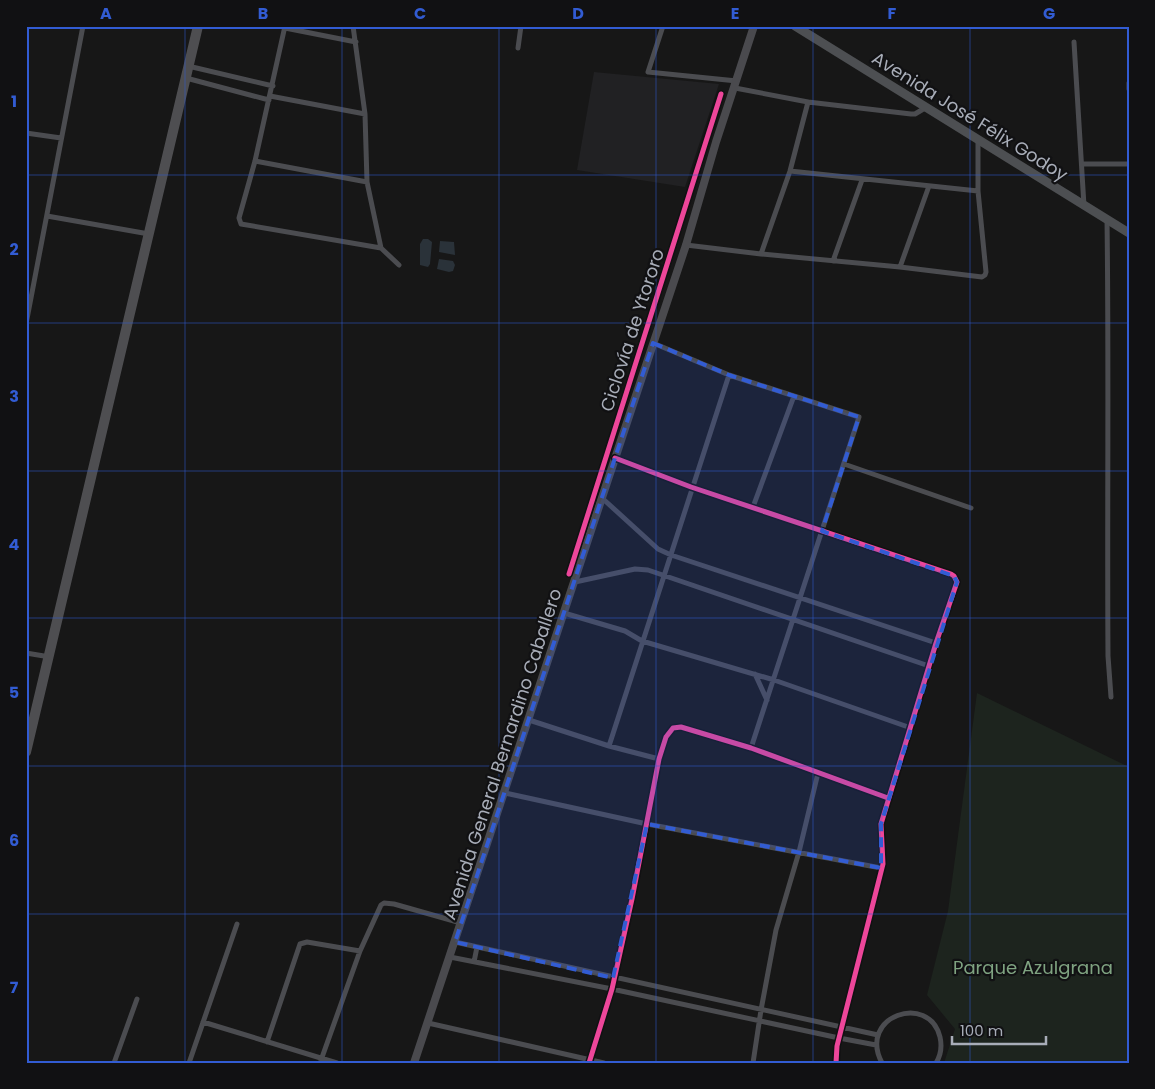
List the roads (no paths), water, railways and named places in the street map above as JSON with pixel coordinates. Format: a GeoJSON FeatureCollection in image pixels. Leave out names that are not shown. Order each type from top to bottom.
{"type":"FeatureCollection","features":[{"type":"Feature","properties":{"kind":"highway"},"geometry":{"type":"LineString","coordinates":[[26,752],[198,26]]}},
{"type":"Feature","properties":{"kind":"main road","name":"Avenida General Bernardino Caballero"},"geometry":{"type":"LineString","coordinates":[[414,1063],[654,343],[754,26]]}},
{"type":"Feature","properties":{"kind":"main road","name":"Avenida José Félix Godoy"},"geometry":{"type":"LineString","coordinates":[[795,26],[1129,233]]}},
{"type":"Feature","properties":{"kind":"street"},"geometry":{"type":"LineString","coordinates":[[26,324],[83,26]]}},
{"type":"Feature","properties":{"kind":"street"},"geometry":{"type":"LineString","coordinates":[[353,26],[365,114],[368,182],[380,248]]}},
{"type":"Feature","properties":{"kind":"street"},"geometry":{"type":"LineString","coordinates":[[518,48],[521,26]]}},
{"type":"Feature","properties":{"kind":"street"},"geometry":{"type":"LineString","coordinates":[[663,26],[648,72],[736,84],[808,102],[911,114],[915,114],[925,108]]}},
{"type":"Feature","properties":{"kind":"street"},"geometry":{"type":"LineString","coordinates":[[356,42],[285,27],[255,161],[239,218],[241,224],[380,248],[400,265]]}},
{"type":"Feature","properties":{"kind":"street"},"geometry":{"type":"LineString","coordinates":[[1074,42],[1084,206]]}},
{"type":"Feature","properties":{"kind":"street"},"geometry":{"type":"LineString","coordinates":[[188,66],[273,86]]}},
{"type":"Feature","properties":{"kind":"street"},"geometry":{"type":"LineString","coordinates":[[185,78],[270,98],[365,114]]}},
{"type":"Feature","properties":{"kind":"street"},"geometry":{"type":"LineString","coordinates":[[1128,83],[1129,89]]}},
{"type":"Feature","properties":{"kind":"street"},"geometry":{"type":"LineString","coordinates":[[761,254],[790,171],[808,102]]}},
{"type":"Feature","properties":{"kind":"street"},"geometry":{"type":"LineString","coordinates":[[26,133],[61,138]]}},
{"type":"Feature","properties":{"kind":"street"},"geometry":{"type":"LineString","coordinates":[[686,245],[761,254],[900,266],[982,277],[985,275],[978,191],[978,141]]}},
{"type":"Feature","properties":{"kind":"street"},"geometry":{"type":"LineString","coordinates":[[255,161],[368,182]]}},
{"type":"Feature","properties":{"kind":"street"},"geometry":{"type":"LineString","coordinates":[[1082,164],[1129,164]]}},
{"type":"Feature","properties":{"kind":"street"},"geometry":{"type":"LineString","coordinates":[[790,171],[978,191]]}},
{"type":"Feature","properties":{"kind":"street"},"geometry":{"type":"LineString","coordinates":[[833,261],[862,180]]}},
{"type":"Feature","properties":{"kind":"street"},"geometry":{"type":"LineString","coordinates":[[900,266],[929,186]]}},
{"type":"Feature","properties":{"kind":"street"},"geometry":{"type":"LineString","coordinates":[[47,216],[149,234]]}},
{"type":"Feature","properties":{"kind":"street"},"geometry":{"type":"LineString","coordinates":[[1107,219],[1109,338],[1107,405],[1108,648],[1111,697]]}},
{"type":"Feature","properties":{"kind":"street"},"geometry":{"type":"LineString","coordinates":[[26,282],[34,284]]}},
{"type":"Feature","properties":{"kind":"street"},"geometry":{"type":"LineString","coordinates":[[654,343],[728,375],[859,417],[774,680],[750,748]]}},
{"type":"Feature","properties":{"kind":"street"},"geometry":{"type":"LineString","coordinates":[[609,746],[728,375]]}},
{"type":"Feature","properties":{"kind":"street"},"geometry":{"type":"LineString","coordinates":[[753,507],[794,396]]}},
{"type":"Feature","properties":{"kind":"street"},"geometry":{"type":"LineString","coordinates":[[615,458],[691,487],[954,576],[957,582],[936,642],[881,824],[882,868],[839,1038],[836,1063]]}},
{"type":"Feature","properties":{"kind":"street"},"geometry":{"type":"LineString","coordinates":[[844,464],[971,508]]}},
{"type":"Feature","properties":{"kind":"street"},"geometry":{"type":"LineString","coordinates":[[602,498],[658,549],[671,555],[936,642]]}},
{"type":"Feature","properties":{"kind":"street"},"geometry":{"type":"LineString","coordinates":[[575,582],[635,569],[648,570],[929,666]]}},
{"type":"Feature","properties":{"kind":"street"},"geometry":{"type":"LineString","coordinates":[[564,614],[625,631],[642,641],[774,680],[911,728]]}},
{"type":"Feature","properties":{"kind":"street"},"geometry":{"type":"LineString","coordinates":[[26,653],[50,657]]}},
{"type":"Feature","properties":{"kind":"street"},"geometry":{"type":"LineString","coordinates":[[755,674],[767,700]]}},
{"type":"Feature","properties":{"kind":"street"},"geometry":{"type":"LineString","coordinates":[[529,720],[609,746],[660,759]]}},
{"type":"Feature","properties":{"kind":"street"},"geometry":{"type":"LineString","coordinates":[[590,1061],[612,989],[660,759],[666,737],[673,728],[681,727],[750,748],[888,798]]}},
{"type":"Feature","properties":{"kind":"street"},"geometry":{"type":"LineString","coordinates":[[753,1063],[776,930],[799,852],[818,773]]}},
{"type":"Feature","properties":{"kind":"street"},"geometry":{"type":"LineString","coordinates":[[505,793],[647,824],[882,868]]}},
{"type":"Feature","properties":{"kind":"street"},"geometry":{"type":"LineString","coordinates":[[321,1060],[360,951],[384,903],[394,904],[461,923]]}},
{"type":"Feature","properties":{"kind":"street"},"geometry":{"type":"LineString","coordinates":[[189,1063],[236,924]]}},
{"type":"Feature","properties":{"kind":"street"},"geometry":{"type":"LineString","coordinates":[[268,1042],[300,944],[307,942],[360,951]]}},
{"type":"Feature","properties":{"kind":"street"},"geometry":{"type":"LineString","coordinates":[[455,942],[878,1035]]}},
{"type":"Feature","properties":{"kind":"street"},"geometry":{"type":"LineString","coordinates":[[474,962],[477,947]]}},
{"type":"Feature","properties":{"kind":"street"},"geometry":{"type":"LineString","coordinates":[[450,957],[612,989],[839,1038],[876,1044]]}},
{"type":"Feature","properties":{"kind":"street"},"geometry":{"type":"LineString","coordinates":[[114,1063],[137,999]]}},
{"type":"Feature","properties":{"kind":"street"},"geometry":{"type":"LineString","coordinates":[[882,1063],[876,1044],[878,1035],[882,1026],[890,1019],[904,1013],[919,1014],[935,1026],[940,1035],[942,1045],[936,1063]]}},
{"type":"Feature","properties":{"kind":"street"},"geometry":{"type":"LineString","coordinates":[[203,1022],[321,1060],[337,1063]]}},
{"type":"Feature","properties":{"kind":"street"},"geometry":{"type":"LineString","coordinates":[[428,1023],[604,1063]]}},
{"type":"Feature","properties":{"kind":"park label","name":"Parque Azulgrana"},"geometry":{"type":"Point","coordinates":[1033,967]}}]}
